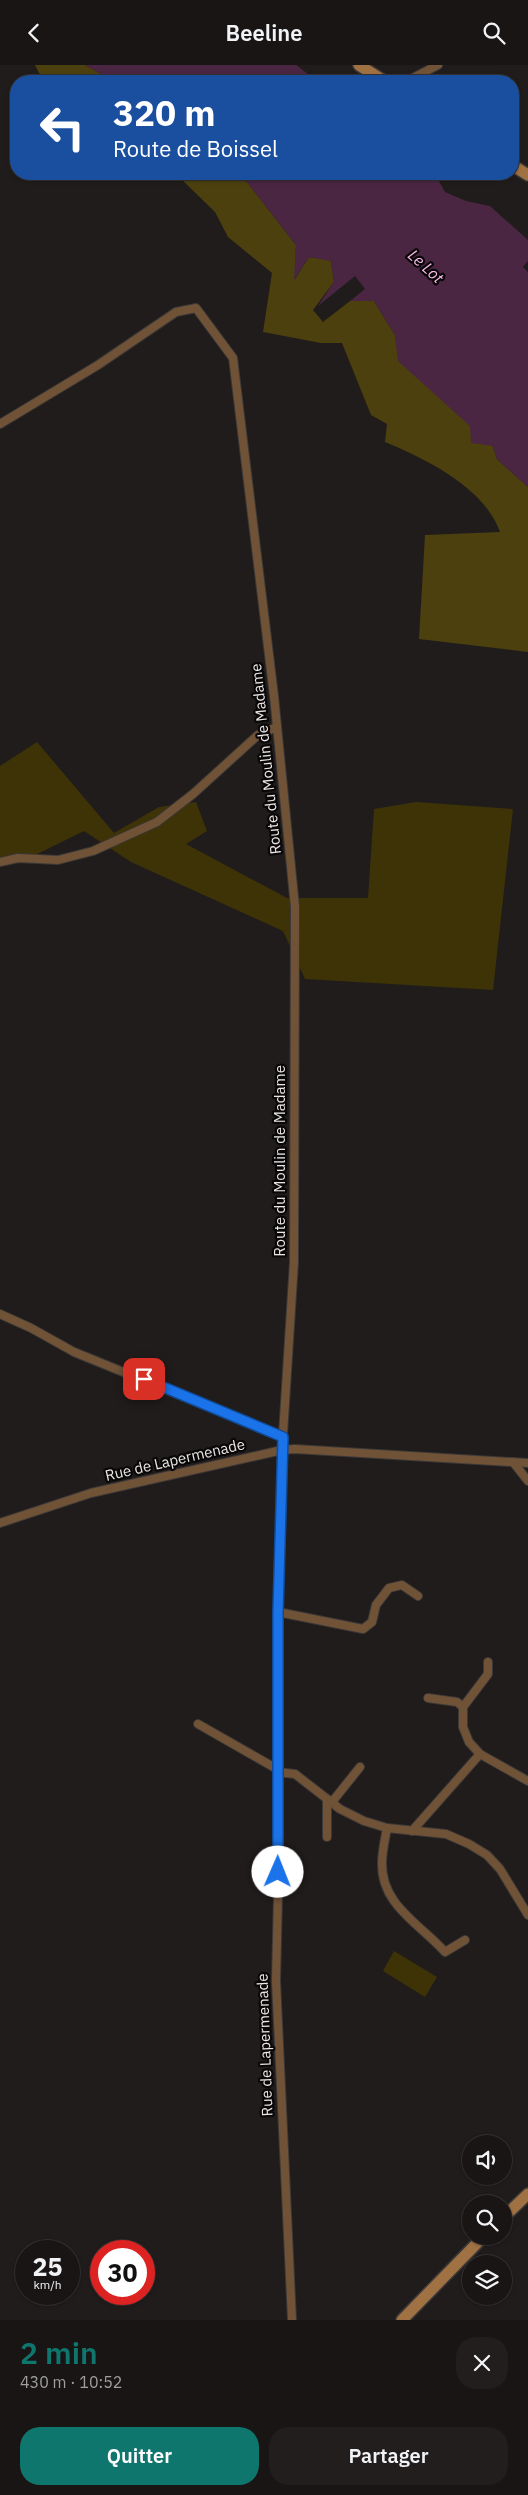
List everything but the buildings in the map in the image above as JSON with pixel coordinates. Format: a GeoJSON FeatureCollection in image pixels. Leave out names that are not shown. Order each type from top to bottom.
{"type":"FeatureCollection","features":[{"type":"Feature","properties":{"kind":"street"},"geometry":{"type":"LineString","coordinates":[[360,65],[375,75]]}},
{"type":"Feature","properties":{"kind":"street"},"geometry":{"type":"LineString","coordinates":[[419,75],[438,65]]}},
{"type":"Feature","properties":{"kind":"street","name":"Route du Moulin de Madame"},"geometry":{"type":"LineString","coordinates":[[0,425],[98,365],[176,312],[196,307],[234,358],[277,727],[295,907],[294,1262],[282,1450]]}},
{"type":"Feature","properties":{"kind":"street"},"geometry":{"type":"LineString","coordinates":[[0,862],[18,858],[58,861],[92,851],[157,822],[193,794],[258,735],[277,727]]}},
{"type":"Feature","properties":{"kind":"street"},"geometry":{"type":"LineString","coordinates":[[0,1314],[31,1328],[74,1352],[283,1437]]}},
{"type":"Feature","properties":{"kind":"street"},"geometry":{"type":"LineString","coordinates":[[282,1450],[295,1449],[528,1463]]}},
{"type":"Feature","properties":{"kind":"street","name":"Rue de Lapermenade"},"geometry":{"type":"LineString","coordinates":[[0,1523],[91,1493],[282,1450],[278,1612],[277,1770],[279,1853],[276,1981],[292,2320]]}},
{"type":"Feature","properties":{"kind":"street"},"geometry":{"type":"LineString","coordinates":[[513,1462],[528,1481]]}},
{"type":"Feature","properties":{"kind":"street"},"geometry":{"type":"LineString","coordinates":[[278,1612],[363,1629],[372,1622],[376,1605],[389,1588],[402,1585],[418,1596]]}},
{"type":"Feature","properties":{"kind":"street"},"geometry":{"type":"LineString","coordinates":[[488,1662],[488,1674],[463,1707],[463,1727],[469,1742],[480,1754],[528,1781]]}},
{"type":"Feature","properties":{"kind":"street"},"geometry":{"type":"LineString","coordinates":[[428,1698],[457,1702],[463,1707]]}},
{"type":"Feature","properties":{"kind":"street"},"geometry":{"type":"LineString","coordinates":[[198,1724],[277,1770],[295,1774],[330,1801],[364,1821],[387,1828],[446,1834],[470,1844],[487,1855],[500,1869],[528,1915]]}},
{"type":"Feature","properties":{"kind":"street"},"geometry":{"type":"LineString","coordinates":[[412,1831],[480,1754]]}},
{"type":"Feature","properties":{"kind":"street"},"geometry":{"type":"LineString","coordinates":[[327,1837],[330,1801],[360,1767]]}},
{"type":"Feature","properties":{"kind":"street"},"geometry":{"type":"LineString","coordinates":[[387,1828],[382,1863],[385,1889],[395,1905],[429,1934],[445,1952],[465,1940]]}},
{"type":"Feature","properties":{"kind":"street"},"geometry":{"type":"LineString","coordinates":[[512,2209],[528,2193]]}},
{"type":"Feature","properties":{"kind":"street"},"geometry":{"type":"LineString","coordinates":[[402,2320],[475,2245]]}},
{"type":"Feature","properties":{"kind":"shaded area"},"geometry":{"type":"Polygon","coordinates":[[[35,65],[85,65],[103,75],[42,75],[35,65]]]}},
{"type":"Feature","properties":{"kind":"shaded area"},"geometry":{"type":"Polygon","coordinates":[[[182,180],[243,180],[247,182],[296,245],[295,279],[309,257],[331,260],[334,282],[313,310],[323,322],[350,301],[374,301],[395,335],[399,361],[493,446],[497,459],[528,487],[528,652],[419,639],[425,535],[500,532],[492,516],[481,501],[467,488],[435,466],[385,442],[387,424],[371,415],[342,343],[321,343],[263,332],[272,273],[228,237],[215,212],[182,180]]]}},
{"type":"Feature","properties":{"kind":"shaded area"},"geometry":{"type":"Polygon","coordinates":[[[37,742],[114,833],[159,807],[196,802],[207,831],[186,844],[287,898],[368,898],[374,809],[416,802],[513,809],[493,990],[305,979],[283,931],[131,862],[84,831],[29,858],[0,862],[0,766],[37,742]]]}},
{"type":"Feature","properties":{"kind":"shaded area"},"geometry":{"type":"Polygon","coordinates":[[[394,1951],[437,1977],[425,1997],[383,1971],[394,1951]]]}},
{"type":"Feature","properties":{"kind":"water"},"geometry":{"type":"Polygon","coordinates":[[[85,65],[296,65],[309,75],[103,75],[85,65]]]}},
{"type":"Feature","properties":{"kind":"water","name":"Le Lot"},"geometry":{"type":"Polygon","coordinates":[[[243,180],[438,180],[445,192],[466,201],[490,206],[528,240],[528,261],[523,267],[528,272],[528,487],[497,459],[493,446],[471,443],[470,426],[398,361],[395,335],[374,301],[350,301],[365,289],[355,276],[318,306],[334,282],[331,261],[309,257],[294,280],[296,245],[247,182],[243,180]]]}},
{"type":"Feature","properties":{"kind":"route"},"geometry":{"type":"LineString","coordinates":[[144,1379],[283,1437],[278,1612],[278,1872]]}}]}
